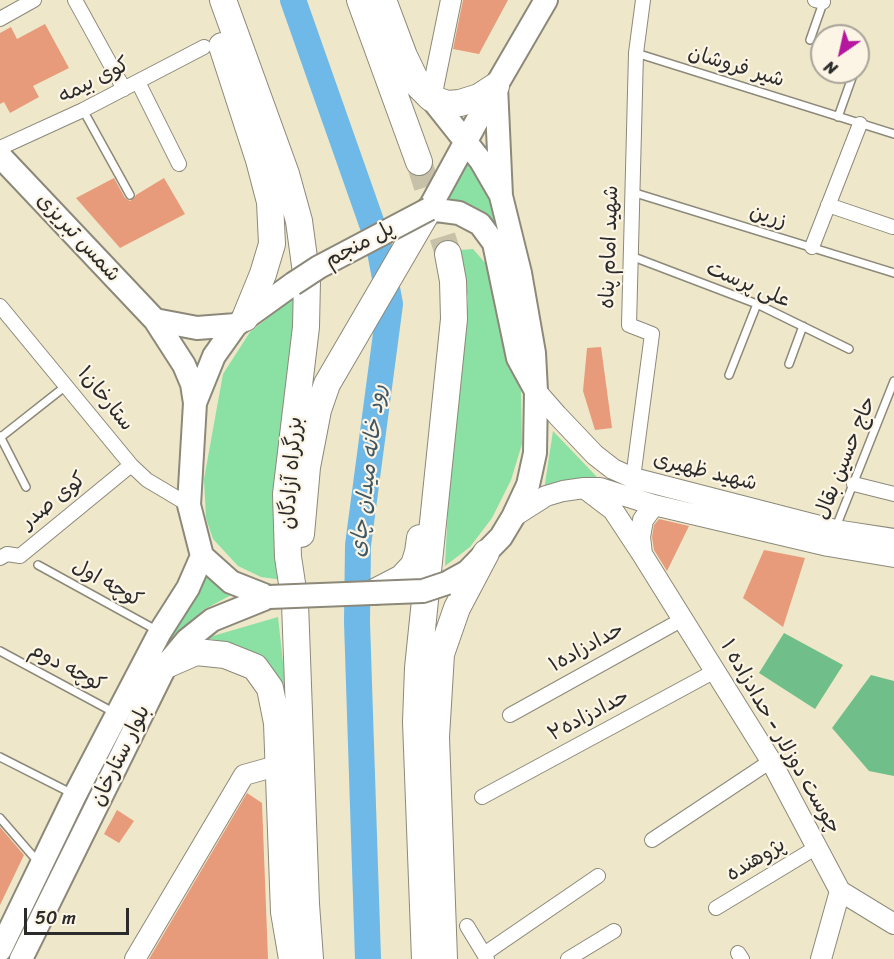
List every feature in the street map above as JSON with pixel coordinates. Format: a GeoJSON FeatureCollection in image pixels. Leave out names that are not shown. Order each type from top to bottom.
{"type":"FeatureCollection","features":[{"type":"Feature","properties":{"kind":"highway"},"geometry":{"type":"LineString","coordinates":[[207,0],[260,160],[270,202],[272,244],[263,274],[241,322]]}},
{"type":"Feature","properties":{"kind":"highway","name":"بزرگراه آزادگان"},"geometry":{"type":"LineString","coordinates":[[223,0],[286,174],[299,221],[306,280],[306,327],[286,494],[288,557],[294,603],[310,959]]}},
{"type":"Feature","properties":{"kind":"highway"},"geometry":{"type":"LineString","coordinates":[[360,0],[418,162]]}},
{"type":"Feature","properties":{"kind":"highway"},"geometry":{"type":"LineString","coordinates":[[383,0],[404,56],[418,85],[431,98],[447,104],[460,103],[479,97],[496,86]]}},
{"type":"Feature","properties":{"kind":"highway"},"geometry":{"type":"LineString","coordinates":[[294,603],[308,467],[318,410],[327,384],[429,208]]}},
{"type":"Feature","properties":{"kind":"highway"},"geometry":{"type":"LineString","coordinates":[[375,592],[402,578],[414,565],[418,552],[441,304],[448,254],[453,281],[454,319],[418,668],[416,722],[425,959]]}},
{"type":"Feature","properties":{"kind":"highway"},"geometry":{"type":"LineString","coordinates":[[444,959],[436,737],[441,654],[457,608],[486,553]]}},
{"type":"Feature","properties":{"kind":"highway"},"geometry":{"type":"LineString","coordinates":[[166,665],[196,652],[225,655],[255,667],[270,688],[277,723],[284,912],[292,959]]}},
{"type":"Feature","properties":{"kind":"main road"},"geometry":{"type":"LineString","coordinates":[[536,391],[518,358],[494,243],[480,224],[459,213],[429,208],[546,0]]}},
{"type":"Feature","properties":{"kind":"main road"},"geometry":{"type":"LineString","coordinates":[[241,322],[214,356],[195,403],[189,505],[202,556],[231,582],[269,597],[423,591],[447,583],[466,572],[501,537],[513,517],[528,485],[535,453],[534,353],[520,273],[501,196],[496,86]]}},
{"type":"Feature","properties":{"kind":"main road"},"geometry":{"type":"LineString","coordinates":[[431,98],[481,160],[501,196]]}},
{"type":"Feature","properties":{"kind":"main road","name":"شمس تبریزی"},"geometry":{"type":"LineString","coordinates":[[0,156],[155,320],[184,365],[192,384],[195,403]]}},
{"type":"Feature","properties":{"kind":"main road","name":"پل منجم"},"geometry":{"type":"LineString","coordinates":[[241,322],[319,267],[429,208]]}},
{"type":"Feature","properties":{"kind":"main road"},"geometry":{"type":"LineString","coordinates":[[155,320],[197,328],[241,322]]}},
{"type":"Feature","properties":{"kind":"main road","name":"بلوار ستارخان"},"geometry":{"type":"LineString","coordinates":[[0,950],[75,795],[160,632],[188,588],[202,556]]}},
{"type":"Feature","properties":{"kind":"main road","name":"بلوار ستارخان"},"geometry":{"type":"LineString","coordinates":[[21,959],[166,665],[187,640],[212,621],[269,597]]}},
{"type":"Feature","properties":{"kind":"street"},"geometry":{"type":"LineString","coordinates":[[0,19],[34,0]]}},
{"type":"Feature","properties":{"kind":"street"},"geometry":{"type":"LineString","coordinates":[[75,0],[124,89]]}},
{"type":"Feature","properties":{"kind":"street"},"geometry":{"type":"LineString","coordinates":[[431,98],[451,0]]}},
{"type":"Feature","properties":{"kind":"street","name":"شهید امام پناه"},"geometry":{"type":"LineString","coordinates":[[633,478],[652,334],[629,325],[636,53],[643,0]]}},
{"type":"Feature","properties":{"kind":"street","name":"کوی بیمه"},"geometry":{"type":"LineString","coordinates":[[0,148],[83,110],[204,48]]}},
{"type":"Feature","properties":{"kind":"street"},"geometry":{"type":"LineString","coordinates":[[138,82],[179,165]]}},
{"type":"Feature","properties":{"kind":"street"},"geometry":{"type":"LineString","coordinates":[[812,247],[860,124]]}},
{"type":"Feature","properties":{"kind":"street"},"geometry":{"type":"LineString","coordinates":[[828,205],[893,227]]}},
{"type":"Feature","properties":{"kind":"street","name":"ستارخان۱"},"geometry":{"type":"LineString","coordinates":[[0,306],[131,465],[147,480],[189,505]]}},
{"type":"Feature","properties":{"kind":"street","name":"شهید ظهیری"},"geometry":{"type":"LineString","coordinates":[[536,391],[595,455],[613,469],[633,478],[894,557]]}},
{"type":"Feature","properties":{"kind":"street","name":"کوی صدر"},"geometry":{"type":"LineString","coordinates":[[3,556],[20,556],[131,465]]}},
{"type":"Feature","properties":{"kind":"street"},"geometry":{"type":"LineString","coordinates":[[854,484],[894,494]]}},
{"type":"Feature","properties":{"kind":"street","name":"چوست دوزلار - حدادزاده ۱"},"geometry":{"type":"LineString","coordinates":[[584,488],[613,510],[642,554],[771,761],[840,891]]}},
{"type":"Feature","properties":{"kind":"street","name":"شهید ظهیری"},"geometry":{"type":"LineString","coordinates":[[513,517],[546,496],[563,491],[600,488],[654,505],[831,538],[894,539]]}},
{"type":"Feature","properties":{"kind":"street"},"geometry":{"type":"LineString","coordinates":[[642,554],[640,537],[644,520],[654,505]]}},
{"type":"Feature","properties":{"kind":"street"},"geometry":{"type":"LineString","coordinates":[[0,541],[3,556]]}},
{"type":"Feature","properties":{"kind":"street","name":"حدادزاده۱"},"geometry":{"type":"LineString","coordinates":[[510,715],[682,619]]}},
{"type":"Feature","properties":{"kind":"street","name":"حدادزاده۲"},"geometry":{"type":"LineString","coordinates":[[482,797],[715,671]]}},
{"type":"Feature","properties":{"kind":"street"},"geometry":{"type":"LineString","coordinates":[[652,840],[771,761]]}},
{"type":"Feature","properties":{"kind":"street"},"geometry":{"type":"LineString","coordinates":[[135,959],[244,775],[279,765]]}},
{"type":"Feature","properties":{"kind":"street","name":"پژوهنده"},"geometry":{"type":"LineString","coordinates":[[716,909],[817,847]]}},
{"type":"Feature","properties":{"kind":"street"},"geometry":{"type":"LineString","coordinates":[[467,926],[485,956],[598,876]]}},
{"type":"Feature","properties":{"kind":"street"},"geometry":{"type":"LineString","coordinates":[[821,959],[840,891],[894,924]]}},
{"type":"Feature","properties":{"kind":"street"},"geometry":{"type":"LineString","coordinates":[[568,959],[614,931]]}},
{"type":"Feature","properties":{"kind":"lane"},"geometry":{"type":"LineString","coordinates":[[815,24],[821,1]]}},
{"type":"Feature","properties":{"kind":"lane","name":"شیر فروشان"},"geometry":{"type":"LineString","coordinates":[[636,53],[894,134]]}},
{"type":"Feature","properties":{"kind":"lane"},"geometry":{"type":"LineString","coordinates":[[838,117],[850,84]]}},
{"type":"Feature","properties":{"kind":"lane"},"geometry":{"type":"LineString","coordinates":[[83,110],[130,195]]}},
{"type":"Feature","properties":{"kind":"lane","name":"زرین"},"geometry":{"type":"LineString","coordinates":[[633,192],[894,273]]}},
{"type":"Feature","properties":{"kind":"lane","name":"علی پرست"},"geometry":{"type":"LineString","coordinates":[[631,256],[757,304],[849,349]]}},
{"type":"Feature","properties":{"kind":"lane"},"geometry":{"type":"LineString","coordinates":[[729,375],[757,304]]}},
{"type":"Feature","properties":{"kind":"lane"},"geometry":{"type":"LineString","coordinates":[[789,364],[803,326]]}},
{"type":"Feature","properties":{"kind":"lane","name":"حاج حسین بقال"},"geometry":{"type":"LineString","coordinates":[[831,538],[894,381]]}},
{"type":"Feature","properties":{"kind":"lane"},"geometry":{"type":"LineString","coordinates":[[26,487],[0,436],[67,385]]}},
{"type":"Feature","properties":{"kind":"lane","name":"کوچه اول"},"geometry":{"type":"LineString","coordinates":[[38,565],[160,632]]}},
{"type":"Feature","properties":{"kind":"lane","name":"کوچه دوم"},"geometry":{"type":"LineString","coordinates":[[0,651],[118,714]]}},
{"type":"Feature","properties":{"kind":"lane"},"geometry":{"type":"LineString","coordinates":[[0,757],[75,795]]}},
{"type":"Feature","properties":{"kind":"lane"},"geometry":{"type":"LineString","coordinates":[[0,818],[41,865]]}},
{"type":"Feature","properties":{"kind":"green space"},"geometry":{"type":"Polygon","coordinates":[[[467,159],[491,195],[501,242],[446,200],[467,159]]]}},
{"type":"Feature","properties":{"kind":"green space"},"geometry":{"type":"Polygon","coordinates":[[[473,249],[487,265],[509,313],[521,392],[522,444],[511,480],[492,518],[470,547],[445,566],[448,507],[468,299],[461,250],[473,249]]]}},
{"type":"Feature","properties":{"kind":"green space"},"geometry":{"type":"Polygon","coordinates":[[[301,292],[283,580],[261,577],[238,566],[213,539],[206,518],[204,479],[223,374],[250,332],[301,292]]]}},
{"type":"Feature","properties":{"kind":"green space"},"geometry":{"type":"Polygon","coordinates":[[[553,431],[597,477],[544,490],[553,431]]]}},
{"type":"Feature","properties":{"kind":"green space"},"geometry":{"type":"Polygon","coordinates":[[[207,576],[235,593],[203,610],[187,625],[153,673],[149,671],[180,615],[207,576]]]}},
{"type":"Feature","properties":{"kind":"green space"},"geometry":{"type":"Polygon","coordinates":[[[278,617],[287,699],[275,675],[259,659],[234,644],[206,638],[278,617]]]}},
{"type":"Feature","properties":{"kind":"green space"},"geometry":{"type":"Polygon","coordinates":[[[784,633],[843,665],[815,709],[759,673],[784,633]]]}},
{"type":"Feature","properties":{"kind":"green space"},"geometry":{"type":"Polygon","coordinates":[[[871,675],[894,681],[894,776],[869,771],[832,728],[871,675]]]}},
{"type":"Feature","properties":{"kind":"building"},"geometry":{"type":"Polygon","coordinates":[[[463,0],[508,0],[479,54],[453,49],[463,0]]]}},
{"type":"Feature","properties":{"kind":"building"},"geometry":{"type":"Polygon","coordinates":[[[45,24],[69,68],[33,86],[39,97],[10,113],[4,102],[0,104],[0,33],[11,27],[17,39],[45,24]]]}},
{"type":"Feature","properties":{"kind":"building"},"geometry":{"type":"Polygon","coordinates":[[[114,178],[125,198],[130,201],[164,178],[185,214],[120,248],[76,198],[114,178]]]}},
{"type":"Feature","properties":{"kind":"building"},"geometry":{"type":"Polygon","coordinates":[[[601,347],[612,428],[595,430],[583,391],[587,348],[601,347]]]}},
{"type":"Feature","properties":{"kind":"building"},"geometry":{"type":"Polygon","coordinates":[[[659,519],[689,526],[667,571],[654,550],[652,537],[654,525],[659,519]]]}},
{"type":"Feature","properties":{"kind":"building"},"geometry":{"type":"Polygon","coordinates":[[[764,550],[805,558],[783,627],[743,598],[764,550]]]}},
{"type":"Feature","properties":{"kind":"building"},"geometry":{"type":"Polygon","coordinates":[[[247,793],[262,803],[268,959],[149,959],[247,793]]]}},
{"type":"Feature","properties":{"kind":"building"},"geometry":{"type":"Polygon","coordinates":[[[117,810],[134,821],[119,843],[104,834],[117,810]]]}},
{"type":"Feature","properties":{"kind":"building"},"geometry":{"type":"Polygon","coordinates":[[[0,827],[24,855],[0,905],[0,827]]]}},
{"type":"Feature","properties":{"kind":"waterway","name":"رود خانه میدان چای"},"geometry":{"type":"LineString","coordinates":[[293,0],[378,241],[390,304],[358,545],[357,622],[368,959]]}},
{"type":"Feature","properties":{"kind":"tunnel"},"geometry":{"type":"LineString","coordinates":[[419,162],[448,254]]}}]}
